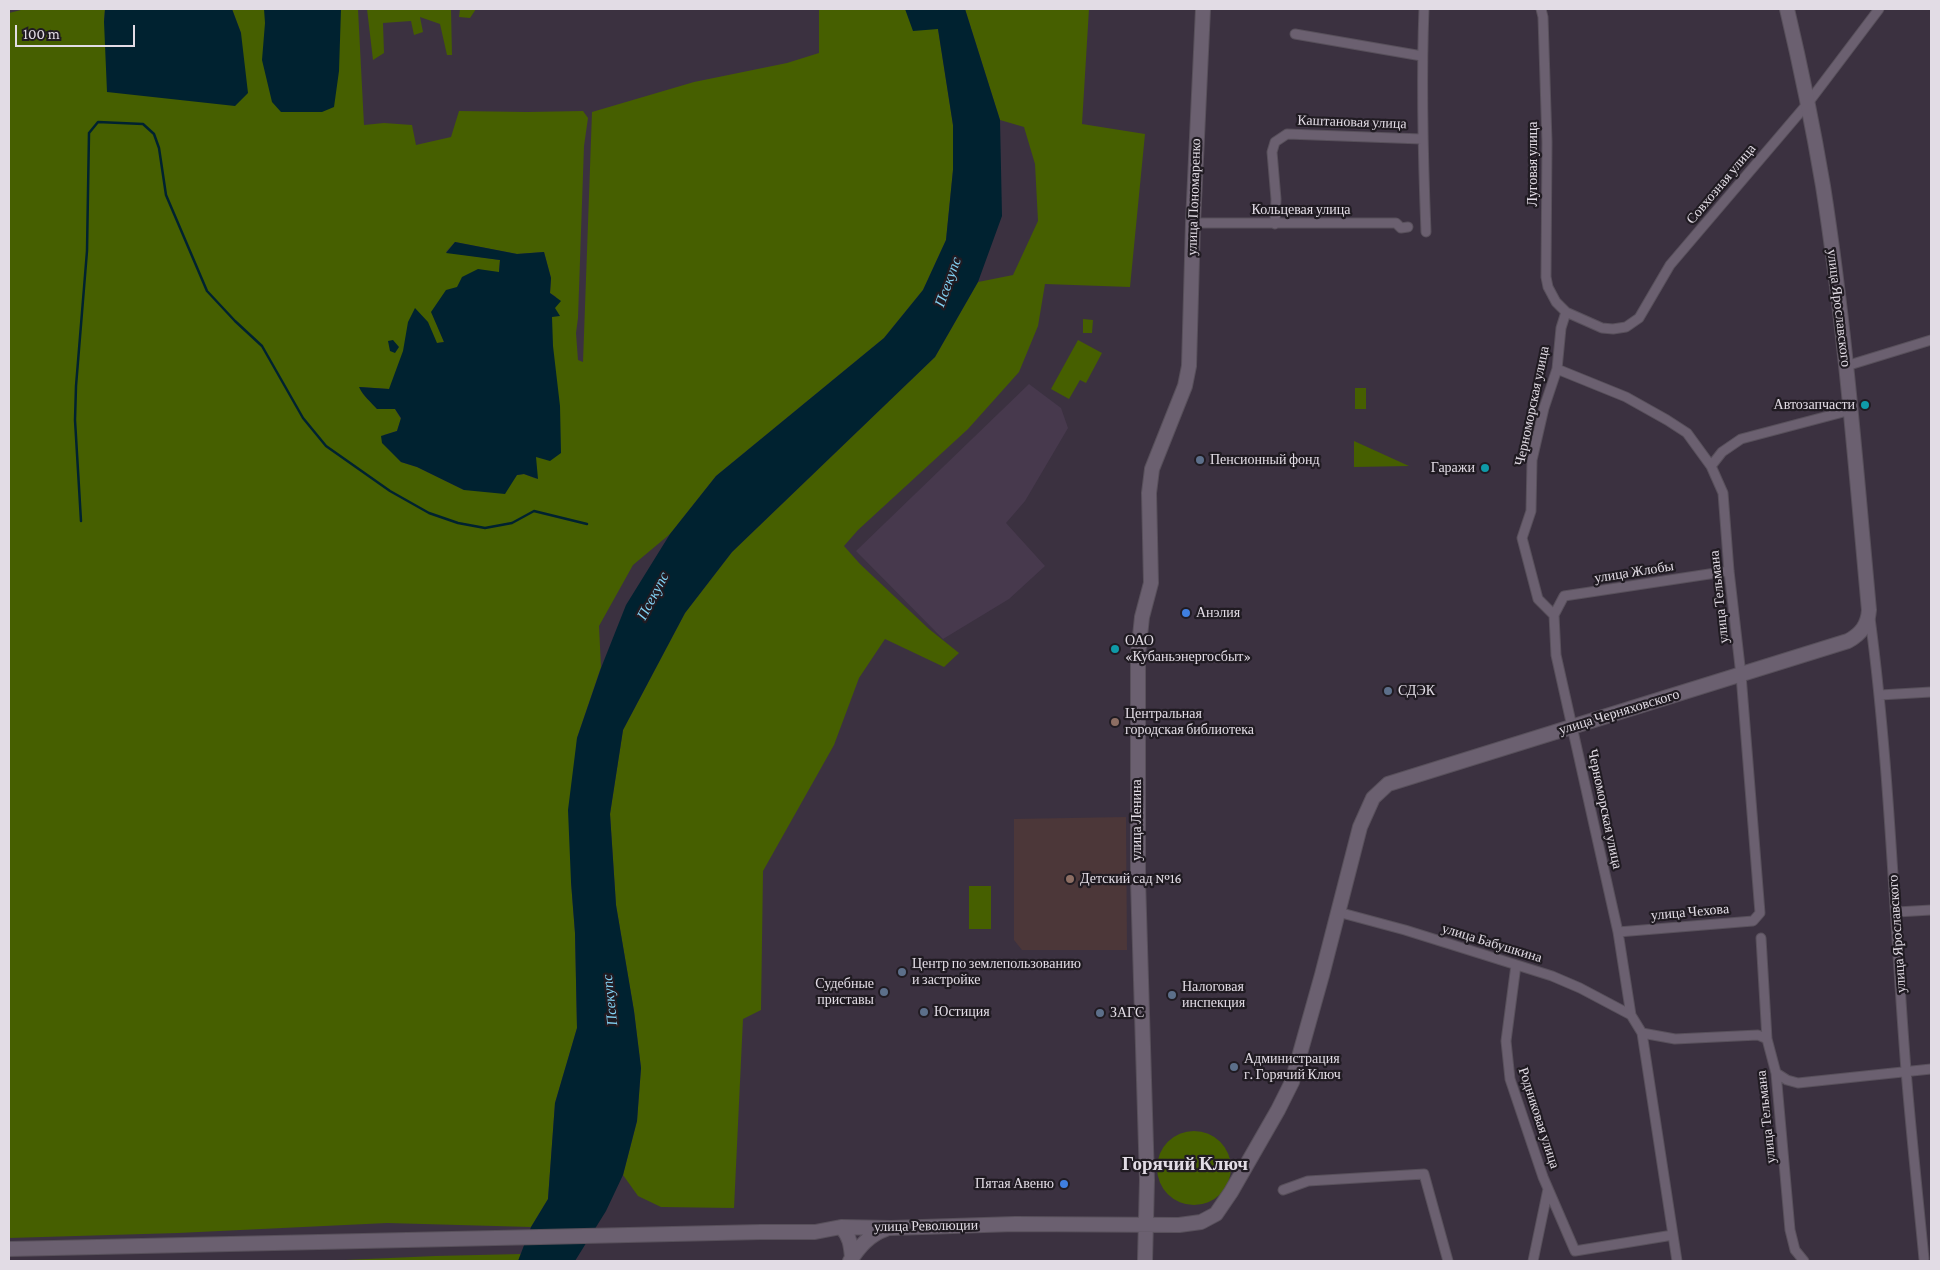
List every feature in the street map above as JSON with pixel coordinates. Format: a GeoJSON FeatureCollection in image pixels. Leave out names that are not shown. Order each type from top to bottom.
{"type":"FeatureCollection","features":[{"type":"Feature","properties":{"kind":"street","name":"улица Пономаренко"},"geometry":{"type":"LineString","coordinates":[[1185,386],[1189,366],[1202,9]]}},
{"type":"Feature","properties":{"kind":"street"},"geometry":{"type":"LineString","coordinates":[[1424,9],[1422,139],[1426,232]]}},
{"type":"Feature","properties":{"kind":"street","name":"Луговая улица"},"geometry":{"type":"LineString","coordinates":[[1541,9],[1543,17],[1547,142],[1546,277],[1548,287],[1556,302],[1566,312]]}},
{"type":"Feature","properties":{"kind":"street","name":"улица Ярославского"},"geometry":{"type":"LineString","coordinates":[[1787,9],[1808,103],[1823,188],[1851,410],[1869,616],[1880,695],[1906,1070],[1924,1259]]}},
{"type":"Feature","properties":{"kind":"street","name":"Совхозная улица"},"geometry":{"type":"LineString","coordinates":[[1566,312],[1602,328],[1613,329],[1626,327],[1639,318],[1670,265],[1808,103],[1879,9]]}},
{"type":"Feature","properties":{"kind":"street"},"geometry":{"type":"LineString","coordinates":[[1295,34],[1422,56]]}},
{"type":"Feature","properties":{"kind":"street","name":"Каштановая улица"},"geometry":{"type":"LineString","coordinates":[[1275,224],[1276,199],[1272,152],[1275,142],[1286,134],[1422,139]]}},
{"type":"Feature","properties":{"kind":"street","name":"Кольцевая улица"},"geometry":{"type":"LineString","coordinates":[[1193,223],[1396,224],[1400,228],[1408,227]]}},
{"type":"Feature","properties":{"kind":"street","name":"Черноморская улица"},"geometry":{"type":"LineString","coordinates":[[1566,312],[1561,328],[1557,369],[1544,408],[1532,460],[1531,511],[1522,538],[1538,599],[1554,615],[1556,655],[1618,932],[1631,1015],[1642,1032],[1677,1261]]}},
{"type":"Feature","properties":{"kind":"street"},"geometry":{"type":"LineString","coordinates":[[1846,366],[1931,340]]}},
{"type":"Feature","properties":{"kind":"street","name":"улица Тельмана"},"geometry":{"type":"LineString","coordinates":[[1557,369],[1626,398],[1687,433],[1711,466],[1723,493],[1728,571],[1741,675],[1760,913]]}},
{"type":"Feature","properties":{"kind":"street","name":"улица Ленина"},"geometry":{"type":"LineString","coordinates":[[1145,1261],[1145,1090],[1138,880],[1138,656],[1142,618],[1151,583],[1149,492],[1152,469],[1185,386]]}},
{"type":"Feature","properties":{"kind":"street"},"geometry":{"type":"LineString","coordinates":[[1711,466],[1722,452],[1742,438],[1851,410]]}},
{"type":"Feature","properties":{"kind":"street","name":"улица Жлобы"},"geometry":{"type":"LineString","coordinates":[[1554,615],[1564,596],[1728,571]]}},
{"type":"Feature","properties":{"kind":"street","name":"улица Черняховского"},"geometry":{"type":"LineString","coordinates":[[1338,912],[1360,827],[1370,802],[1379,790],[1388,784],[1848,641],[1858,635],[1869,616]]}},
{"type":"Feature","properties":{"kind":"street"},"geometry":{"type":"LineString","coordinates":[[1880,695],[1931,692]]}},
{"type":"Feature","properties":{"kind":"street"},"geometry":{"type":"LineString","coordinates":[[1896,912],[1931,910]]}},
{"type":"Feature","properties":{"kind":"street","name":"улица Революции"},"geometry":{"type":"LineString","coordinates":[[9,1249],[814,1232],[841,1227],[891,1228],[1015,1224],[1146,1225],[1201,1222],[1216,1214],[1231,1192],[1292,1082],[1338,912]]}},
{"type":"Feature","properties":{"kind":"street","name":"улица Бабушкина"},"geometry":{"type":"LineString","coordinates":[[1338,912],[1405,930],[1559,979],[1631,1015]]}},
{"type":"Feature","properties":{"kind":"street","name":"улица Чехова"},"geometry":{"type":"LineString","coordinates":[[1618,932],[1753,921],[1760,913]]}},
{"type":"Feature","properties":{"kind":"street","name":"улица Тельмана"},"geometry":{"type":"LineString","coordinates":[[1761,938],[1767,1039],[1776,1073],[1790,1230],[1796,1250],[1804,1261]]}},
{"type":"Feature","properties":{"kind":"street","name":"Родниковая улица"},"geometry":{"type":"LineString","coordinates":[[1516,966],[1506,1041],[1510,1079],[1548,1189],[1575,1251],[1673,1235]]}},
{"type":"Feature","properties":{"kind":"street"},"geometry":{"type":"LineString","coordinates":[[1642,1032],[1675,1039],[1758,1035],[1767,1039]]}},
{"type":"Feature","properties":{"kind":"street"},"geometry":{"type":"LineString","coordinates":[[1776,1073],[1787,1080],[1798,1083],[1906,1070],[1931,1069]]}},
{"type":"Feature","properties":{"kind":"street"},"geometry":{"type":"LineString","coordinates":[[1283,1190],[1308,1181],[1424,1174],[1448,1261]]}},
{"type":"Feature","properties":{"kind":"street","name":"Родниковая улица"},"geometry":{"type":"LineString","coordinates":[[1534,1261],[1548,1189]]}},
{"type":"Feature","properties":{"kind":"street"},"geometry":{"type":"LineString","coordinates":[[841,1227],[849,1240],[851,1260]]}},
{"type":"Feature","properties":{"kind":"street"},"geometry":{"type":"LineString","coordinates":[[851,1260],[874,1234],[891,1228]]}},
{"type":"Feature","properties":{"kind":"shaded area"},"geometry":{"type":"Polygon","coordinates":[[[1029,384],[1061,408],[1068,428],[1025,501],[1006,523],[1045,566],[1009,599],[943,639],[856,551],[1029,384]]]}},
{"type":"Feature","properties":{"kind":"shaded area","name":"Детский сад №16"},"geometry":{"type":"Polygon","coordinates":[[[1126,817],[1127,950],[1022,950],[1014,940],[1014,819],[1126,817]]]}},
{"type":"Feature","properties":{"kind":"green space"},"geometry":{"type":"Polygon","coordinates":[[[25,9],[105,9],[104,22],[241,33],[232,9],[358,9],[364,125],[384,123],[412,125],[416,145],[451,137],[459,111],[583,111],[588,118],[584,146],[576,333],[578,360],[583,362],[592,112],[694,82],[787,63],[819,53],[819,9],[919,9],[938,29],[953,125],[953,170],[946,240],[923,290],[884,338],[716,476],[670,534],[633,565],[599,626],[601,667],[577,738],[571,882],[575,933],[577,1028],[555,1103],[548,1199],[531,1227],[387,1223],[178,1233],[9,1238],[9,13],[25,9]],[[455,242],[446,252],[500,260],[499,272],[457,287],[432,312],[444,342],[552,317],[556,297],[550,293],[551,278],[544,252],[517,254],[455,242]],[[360,387],[365,396],[377,409],[395,409],[401,419],[397,431],[384,435],[392,452],[401,462],[417,467],[464,490],[512,481],[517,475],[524,474],[537,479],[389,389],[360,387]]]}},
{"type":"Feature","properties":{"kind":"green space"},"geometry":{"type":"Polygon","coordinates":[[[367,9],[451,9],[452,55],[447,55],[440,24],[420,17],[423,32],[414,35],[411,21],[383,23],[384,53],[373,60],[367,9]]]}},
{"type":"Feature","properties":{"kind":"green space"},"geometry":{"type":"Polygon","coordinates":[[[460,9],[476,9],[470,18],[459,17],[460,9]]]}},
{"type":"Feature","properties":{"kind":"green space"},"geometry":{"type":"Polygon","coordinates":[[[965,9],[1089,9],[1082,124],[1145,134],[1130,287],[1045,284],[1038,326],[1019,372],[968,429],[858,530],[844,546],[860,564],[929,629],[959,653],[944,667],[885,639],[859,678],[834,745],[763,871],[761,1010],[743,1019],[734,1208],[661,1207],[638,1196],[623,1175],[637,1121],[641,1068],[634,1011],[616,905],[610,814],[623,730],[685,613],[732,552],[935,357],[978,282],[1013,275],[1038,221],[1035,164],[1024,127],[1000,120],[965,9]]]}},
{"type":"Feature","properties":{"kind":"green space"},"geometry":{"type":"Polygon","coordinates":[[[1083,319],[1093,320],[1092,333],[1083,333],[1083,319]]]}},
{"type":"Feature","properties":{"kind":"green space"},"geometry":{"type":"Polygon","coordinates":[[[1078,340],[1102,353],[1086,383],[1080,380],[1069,399],[1051,389],[1078,340]]]}},
{"type":"Feature","properties":{"kind":"green space"},"geometry":{"type":"Polygon","coordinates":[[[1355,388],[1366,388],[1366,409],[1355,409],[1355,388]]]}},
{"type":"Feature","properties":{"kind":"green space"},"geometry":{"type":"Polygon","coordinates":[[[1354,441],[1409,466],[1354,467],[1354,441]]]}},
{"type":"Feature","properties":{"kind":"green space"},"geometry":{"type":"Polygon","coordinates":[[[969,886],[991,886],[991,929],[969,929],[969,886]]]}},
{"type":"Feature","properties":{"kind":"green space"},"geometry":{"type":"Polygon","coordinates":[[[1187,1131],[1201,1131],[1215,1137],[1225,1147],[1231,1161],[1229,1182],[1215,1199],[1201,1205],[1187,1205],[1173,1199],[1163,1189],[1157,1175],[1157,1161],[1163,1147],[1173,1137],[1187,1131]]]}},
{"type":"Feature","properties":{"kind":"green space"},"geometry":{"type":"Polygon","coordinates":[[[521,1254],[518,1261],[323,1261],[435,1256],[521,1254]]]}},
{"type":"Feature","properties":{"kind":"water"},"geometry":{"type":"Polygon","coordinates":[[[105,9],[232,9],[241,33],[248,93],[235,106],[107,92],[105,9]]]}},
{"type":"Feature","properties":{"kind":"water"},"geometry":{"type":"Polygon","coordinates":[[[264,9],[341,9],[339,71],[334,107],[322,112],[281,112],[272,102],[262,60],[265,23],[264,9]]]}},
{"type":"Feature","properties":{"kind":"water","name":"Псекупс"},"geometry":{"type":"Polygon","coordinates":[[[905,9],[965,9],[1000,120],[1002,216],[978,282],[935,357],[732,552],[685,613],[623,730],[610,814],[616,905],[634,1011],[641,1068],[637,1121],[623,1175],[606,1211],[575,1261],[518,1261],[531,1227],[548,1199],[555,1103],[577,1028],[575,933],[568,810],[577,738],[601,668],[626,605],[670,534],[716,476],[884,338],[923,290],[946,240],[953,170],[953,125],[938,29],[913,31],[905,9]]]}},
{"type":"Feature","properties":{"kind":"water"},"geometry":{"type":"Polygon","coordinates":[[[455,242],[517,254],[544,252],[551,278],[550,293],[561,301],[555,308],[560,316],[552,317],[553,346],[560,406],[561,453],[550,461],[536,457],[538,479],[524,474],[517,475],[505,494],[464,490],[417,467],[401,462],[382,443],[381,436],[397,431],[401,418],[395,409],[377,409],[359,387],[389,389],[403,351],[408,322],[415,308],[428,322],[437,343],[444,342],[431,312],[446,290],[457,287],[462,277],[478,269],[499,272],[500,260],[446,253],[455,242]]]}},
{"type":"Feature","properties":{"kind":"water"},"geometry":{"type":"Polygon","coordinates":[[[393,340],[399,347],[395,353],[390,351],[388,341],[393,340]]]}},
{"type":"Feature","properties":{"kind":"waterway"},"geometry":{"type":"LineString","coordinates":[[81,521],[75,420],[76,386],[87,251],[89,133],[98,122],[143,124],[154,134],[159,148],[166,195],[207,291],[262,346],[303,418],[326,446],[390,491],[429,513],[458,523],[485,528],[512,523],[534,511],[587,524]]}},
{"type":"Feature","properties":{"kind":"place","name":"Автозапчасти"},"geometry":{"type":"Point","coordinates":[1865,405]}},
{"type":"Feature","properties":{"kind":"place","name":"Пенсионный фонд"},"geometry":{"type":"Point","coordinates":[1200,460]}},
{"type":"Feature","properties":{"kind":"place","name":"Гаражи"},"geometry":{"type":"Point","coordinates":[1485,468]}},
{"type":"Feature","properties":{"kind":"place","name":"Анэлия"},"geometry":{"type":"Point","coordinates":[1186,613]}},
{"type":"Feature","properties":{"kind":"place","name":"ОАО «Кубаньэнергосбыт»"},"geometry":{"type":"Point","coordinates":[1115,649]}},
{"type":"Feature","properties":{"kind":"place","name":"СДЭК"},"geometry":{"type":"Point","coordinates":[1388,691]}},
{"type":"Feature","properties":{"kind":"place","name":"Центральная городская библиотека"},"geometry":{"type":"Point","coordinates":[1115,722]}},
{"type":"Feature","properties":{"kind":"place","name":"Детский сад №16"},"geometry":{"type":"Point","coordinates":[1070,879]}},
{"type":"Feature","properties":{"kind":"place","name":"Центр по землепользованию и застройке"},"geometry":{"type":"Point","coordinates":[902,972]}},
{"type":"Feature","properties":{"kind":"place","name":"Судебные приставы"},"geometry":{"type":"Point","coordinates":[884,992]}},
{"type":"Feature","properties":{"kind":"place","name":"Налоговая инспекция"},"geometry":{"type":"Point","coordinates":[1172,995]}},
{"type":"Feature","properties":{"kind":"place","name":"Юстиция"},"geometry":{"type":"Point","coordinates":[924,1012]}},
{"type":"Feature","properties":{"kind":"place","name":"ЗАГС"},"geometry":{"type":"Point","coordinates":[1100,1013]}},
{"type":"Feature","properties":{"kind":"place","name":"Администрация г. Горячий Ключ"},"geometry":{"type":"Point","coordinates":[1234,1067]}},
{"type":"Feature","properties":{"kind":"place","name":"Пятая Авеню"},"geometry":{"type":"Point","coordinates":[1064,1184]}},
{"type":"Feature","properties":{"kind":"district","name":"Горячий Ключ"},"geometry":{"type":"Point","coordinates":[1185,1164]}}]}
